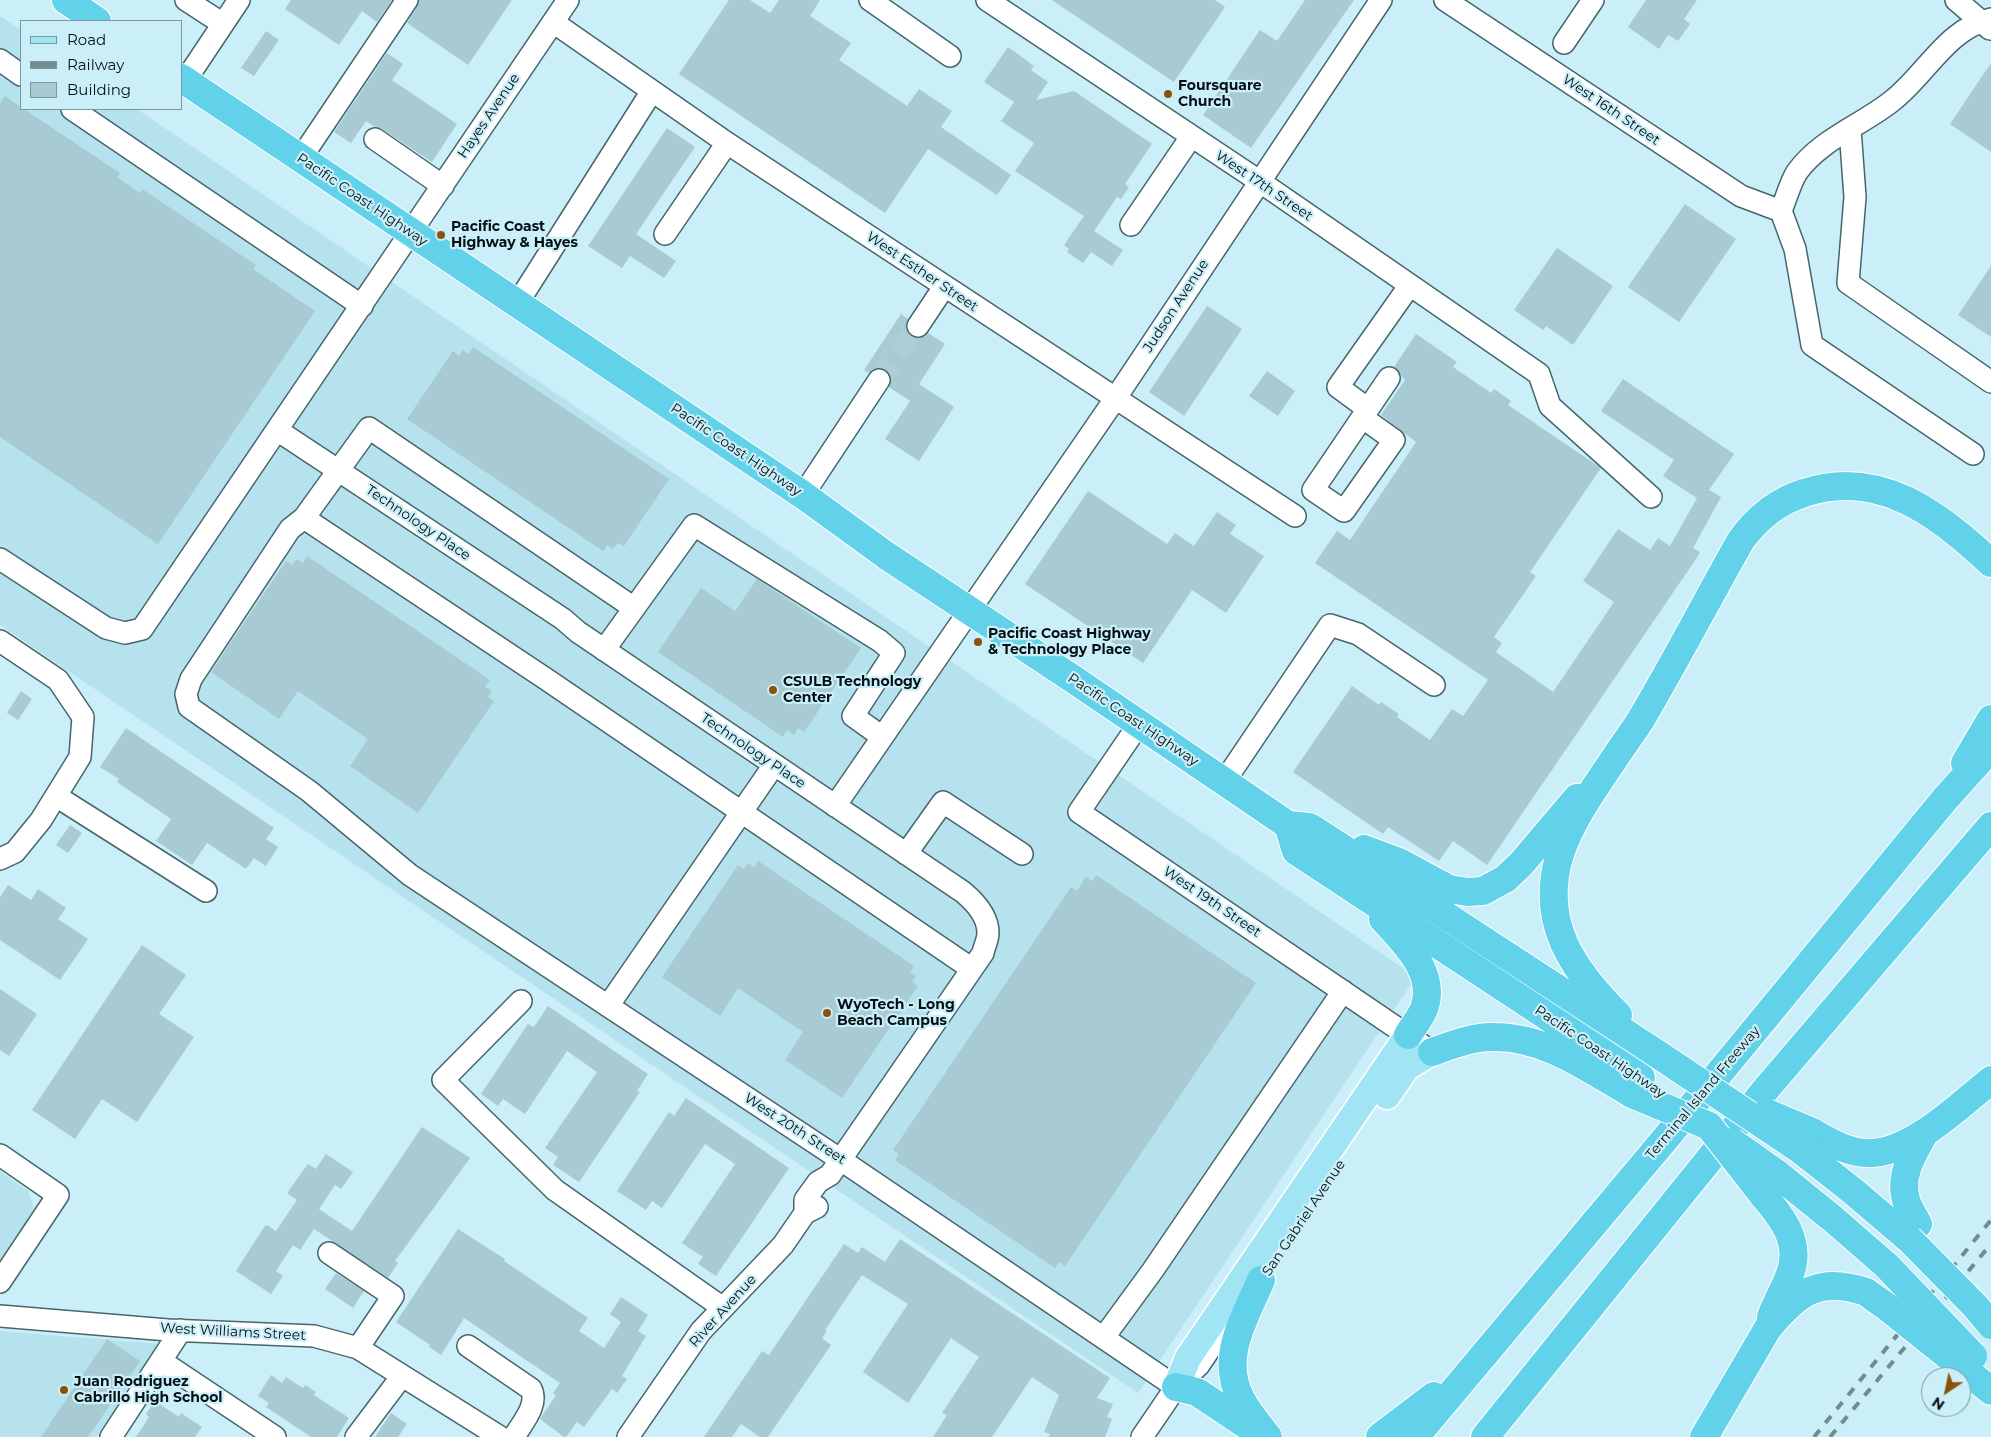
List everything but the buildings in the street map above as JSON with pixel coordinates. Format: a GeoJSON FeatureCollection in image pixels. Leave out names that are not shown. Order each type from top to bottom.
{"type":"FeatureCollection","features":[{"type":"Feature","properties":{"kind":"highway"},"geometry":{"type":"LineString","coordinates":[[73,2],[96,20]]}},
{"type":"Feature","properties":{"kind":"highway","name":"Pacific Coast Highway"},"geometry":{"type":"LineString","coordinates":[[183,79],[803,495],[888,556],[1288,825],[1309,827],[1316,831],[1719,1096],[1805,1140],[1854,1192],[1914,1232],[1983,1316]]}},
{"type":"Feature","properties":{"kind":"highway"},"geometry":{"type":"LineString","coordinates":[[1659,1055],[1594,991],[1578,972],[1560,934],[1554,890],[1560,853],[1578,816],[1639,723],[1741,540],[1750,529],[1780,502],[1826,486],[1845,485],[1864,486],[1882,490],[1928,512],[1991,538]]}},
{"type":"Feature","properties":{"kind":"highway"},"geometry":{"type":"LineString","coordinates":[[1928,512],[1972,545],[1991,563]]}},
{"type":"Feature","properties":{"kind":"highway"},"geometry":{"type":"LineString","coordinates":[[1945,799],[1991,719]]}},
{"type":"Feature","properties":{"kind":"highway","name":"Terminal Island Freeway"},"geometry":{"type":"LineString","coordinates":[[1415,1437],[1665,1139],[1945,799],[1991,748]]}},
{"type":"Feature","properties":{"kind":"highway"},"geometry":{"type":"LineString","coordinates":[[1316,831],[1399,862],[1449,888],[1468,892],[1483,891],[1505,879],[1521,864],[1565,810],[1613,760]]}},
{"type":"Feature","properties":{"kind":"highway","name":"Pacific Coast Highway"},"geometry":{"type":"LineString","coordinates":[[1288,825],[1296,851],[1636,1086],[1709,1126],[1769,1184],[1833,1219],[1887,1266],[1967,1362],[1991,1378]]}},
{"type":"Feature","properties":{"kind":"highway"},"geometry":{"type":"LineString","coordinates":[[1490,1432],[1766,1089],[1991,826]]}},
{"type":"Feature","properties":{"kind":"highway"},"geometry":{"type":"LineString","coordinates":[[1950,875],[1991,844]]}},
{"type":"Feature","properties":{"kind":"highway"},"geometry":{"type":"LineString","coordinates":[[1356,891],[1412,952],[1424,974],[1427,994],[1426,1003],[1423,1012],[1408,1035]]}},
{"type":"Feature","properties":{"kind":"highway"},"geometry":{"type":"LineString","coordinates":[[1432,1052],[1457,1043],[1494,1036],[1527,1040],[1636,1086]]}},
{"type":"Feature","properties":{"kind":"highway"},"geometry":{"type":"LineString","coordinates":[[1805,1140],[1832,1143],[1865,1153],[1880,1152],[1924,1134],[1991,1080]]}},
{"type":"Feature","properties":{"kind":"highway"},"geometry":{"type":"LineString","coordinates":[[1914,1232],[1906,1200],[1904,1181],[1910,1161],[1924,1134]]}},
{"type":"Feature","properties":{"kind":"highway"},"geometry":{"type":"LineString","coordinates":[[1768,1328],[1777,1300],[1790,1275],[1794,1260],[1794,1247],[1789,1231],[1780,1214],[1769,1184]]}},
{"type":"Feature","properties":{"kind":"highway"},"geometry":{"type":"LineString","coordinates":[[1261,1280],[1237,1334],[1233,1348],[1232,1363],[1235,1385],[1241,1400],[1266,1437]]}},
{"type":"Feature","properties":{"kind":"highway"},"geometry":{"type":"LineString","coordinates":[[1704,1437],[1768,1328],[1780,1314],[1806,1292],[1833,1284],[1866,1292],[1887,1306],[1967,1362],[1991,1391]]}},
{"type":"Feature","properties":{"kind":"highway"},"geometry":{"type":"LineString","coordinates":[[1380,1437],[1470,1371]]}},
{"type":"Feature","properties":{"kind":"highway"},"geometry":{"type":"LineString","coordinates":[[1176,1387],[1188,1403],[1235,1437]]}},
{"type":"Feature","properties":{"kind":"highway"},"geometry":{"type":"LineString","coordinates":[[1176,1387],[1197,1392],[1266,1437]]}},
{"type":"Feature","properties":{"kind":"main road","name":"San Gabriel Avenue"},"geometry":{"type":"LineString","coordinates":[[1176,1387],[1188,1358],[1408,1035]]}},
{"type":"Feature","properties":{"kind":"main road","name":"San Gabriel Avenue"},"geometry":{"type":"LineString","coordinates":[[1261,1280],[1407,1067],[1432,1052]]}},
{"type":"Feature","properties":{"kind":"street"},"geometry":{"type":"LineString","coordinates":[[186,0],[223,24]]}},
{"type":"Feature","properties":{"kind":"street"},"geometry":{"type":"LineString","coordinates":[[183,79],[239,0]]}},
{"type":"Feature","properties":{"kind":"street"},"geometry":{"type":"LineString","coordinates":[[301,158],[407,0]]}},
{"type":"Feature","properties":{"kind":"street","name":"Hayes Avenue"},"geometry":{"type":"LineString","coordinates":[[0,559],[106,628],[125,634],[142,629],[568,0]]}},
{"type":"Feature","properties":{"kind":"street"},"geometry":{"type":"LineString","coordinates":[[870,0],[950,56]]}},
{"type":"Feature","properties":{"kind":"street","name":"West 17th Street"},"geometry":{"type":"LineString","coordinates":[[987,0],[1259,182],[1539,374],[1550,406],[1651,496]]}},
{"type":"Feature","properties":{"kind":"street","name":"Judson Avenue"},"geometry":{"type":"LineString","coordinates":[[835,806],[1115,399],[1381,0]]}},
{"type":"Feature","properties":{"kind":"street","name":"West 16th Street"},"geometry":{"type":"LineString","coordinates":[[1445,0],[1741,196],[1782,211]]}},
{"type":"Feature","properties":{"kind":"street"},"geometry":{"type":"LineString","coordinates":[[1564,44],[1593,0]]}},
{"type":"Feature","properties":{"kind":"street"},"geometry":{"type":"LineString","coordinates":[[1956,0],[1987,23],[1951,40],[1893,100],[1822,147],[1797,173],[1782,211],[1795,249],[1812,345],[1973,454]]}},
{"type":"Feature","properties":{"kind":"street","name":"West Esther Street"},"geometry":{"type":"LineString","coordinates":[[553,22],[727,143],[1295,516]]}},
{"type":"Feature","properties":{"kind":"street"},"geometry":{"type":"LineString","coordinates":[[0,60],[20,73]]}},
{"type":"Feature","properties":{"kind":"street"},"geometry":{"type":"LineString","coordinates":[[517,304],[652,91]]}},
{"type":"Feature","properties":{"kind":"street"},"geometry":{"type":"LineString","coordinates":[[73,110],[362,306]]}},
{"type":"Feature","properties":{"kind":"street"},"geometry":{"type":"LineString","coordinates":[[1850,129],[1855,197],[1848,284],[1991,382]]}},
{"type":"Feature","properties":{"kind":"street"},"geometry":{"type":"LineString","coordinates":[[1131,225],[1191,136]]}},
{"type":"Feature","properties":{"kind":"street"},"geometry":{"type":"LineString","coordinates":[[375,139],[443,186]]}},
{"type":"Feature","properties":{"kind":"street"},"geometry":{"type":"LineString","coordinates":[[665,234],[727,143]]}},
{"type":"Feature","properties":{"kind":"street"},"geometry":{"type":"LineString","coordinates":[[1389,378],[1366,413],[1338,388],[1410,285]]}},
{"type":"Feature","properties":{"kind":"street"},"geometry":{"type":"LineString","coordinates":[[918,326],[944,287]]}},
{"type":"Feature","properties":{"kind":"street"},"geometry":{"type":"LineString","coordinates":[[803,495],[879,380]]}},
{"type":"Feature","properties":{"kind":"street","name":"West 20th Street"},"geometry":{"type":"LineString","coordinates":[[634,608],[369,428],[304,518],[290,529],[191,679],[186,694],[189,707],[309,791],[410,875],[608,1006],[836,1167],[1104,1337],[1176,1387]]}},
{"type":"Feature","properties":{"kind":"street","name":"Technology Place"},"geometry":{"type":"LineString","coordinates":[[277,430],[562,619],[604,650],[963,892],[976,904],[986,920],[988,934],[983,954],[836,1167]]}},
{"type":"Feature","properties":{"kind":"street"},"geometry":{"type":"LineString","coordinates":[[304,518],[546,679],[972,969]]}},
{"type":"Feature","properties":{"kind":"street"},"geometry":{"type":"LineString","coordinates":[[604,650],[694,525],[880,641],[894,653],[853,716],[882,736]]}},
{"type":"Feature","properties":{"kind":"street"},"geometry":{"type":"LineString","coordinates":[[1224,782],[1330,625],[1358,634],[1434,685]]}},
{"type":"Feature","properties":{"kind":"street"},"geometry":{"type":"LineString","coordinates":[[0,641],[58,680],[83,717],[80,757],[41,820],[15,852],[0,859]]}},
{"type":"Feature","properties":{"kind":"street","name":"West 19th Street"},"geometry":{"type":"LineString","coordinates":[[1139,724],[1079,812],[1432,1052]]}},
{"type":"Feature","properties":{"kind":"street"},"geometry":{"type":"LineString","coordinates":[[608,1006],[774,765]]}},
{"type":"Feature","properties":{"kind":"street"},"geometry":{"type":"LineString","coordinates":[[56,796],[206,891]]}},
{"type":"Feature","properties":{"kind":"street"},"geometry":{"type":"LineString","coordinates":[[906,854],[943,802],[1022,854]]}},
{"type":"Feature","properties":{"kind":"street"},"geometry":{"type":"LineString","coordinates":[[1104,1337],[1153,1270],[1343,991]]}},
{"type":"Feature","properties":{"kind":"street"},"geometry":{"type":"LineString","coordinates":[[521,1001],[442,1080],[555,1190],[723,1308]]}},
{"type":"Feature","properties":{"kind":"street"},"geometry":{"type":"LineString","coordinates":[[0,1155],[58,1195],[0,1282]]}},
{"type":"Feature","properties":{"kind":"street","name":"River Avenue"},"geometry":{"type":"LineString","coordinates":[[628,1437],[701,1331],[784,1245],[806,1213],[817,1207],[830,1189],[836,1167]]}},
{"type":"Feature","properties":{"kind":"street"},"geometry":{"type":"LineString","coordinates":[[329,1253],[393,1296],[358,1348]]}},
{"type":"Feature","properties":{"kind":"street","name":"San Gabriel Avenue"},"geometry":{"type":"LineString","coordinates":[[1142,1437],[1176,1387],[1199,1365],[1237,1309],[1261,1280]]}},
{"type":"Feature","properties":{"kind":"street","name":"West Williams Street"},"geometry":{"type":"LineString","coordinates":[[0,1316],[181,1330],[314,1336],[358,1348],[500,1437]]}},
{"type":"Feature","properties":{"kind":"street"},"geometry":{"type":"LineString","coordinates":[[111,1437],[181,1330]]}},
{"type":"Feature","properties":{"kind":"street"},"geometry":{"type":"LineString","coordinates":[[468,1346],[531,1389],[534,1402],[514,1437]]}},
{"type":"Feature","properties":{"kind":"street"},"geometry":{"type":"LineString","coordinates":[[161,1361],[276,1437]]}},
{"type":"Feature","properties":{"kind":"street"},"geometry":{"type":"LineString","coordinates":[[356,1437],[402,1376]]}},
{"type":"Feature","properties":{"kind":"shaded area"},"geometry":{"type":"Polygon","coordinates":[[[0,16],[20,29],[20,110],[138,110],[1416,977],[1138,1393],[0,625],[0,16]]]}},
{"type":"Feature","properties":{"kind":"shaded area"},"geometry":{"type":"Polygon","coordinates":[[[0,1171],[28,1191],[35,1212],[0,1262],[0,1171]]]}},
{"type":"Feature","properties":{"kind":"shaded area","name":"Juan Rodriguez Cabrillo High School"},"geometry":{"type":"Polygon","coordinates":[[[0,1331],[161,1344],[96,1437],[0,1437],[0,1331]]]}},
{"type":"Feature","properties":{"kind":"tunnel"},"geometry":{"type":"LineString","coordinates":[[879,380],[918,326]]}},
{"type":"Feature","properties":{"kind":"railway"},"geometry":{"type":"LineString","coordinates":[[1814,1437],[1991,1220]]}},
{"type":"Feature","properties":{"kind":"railway"},"geometry":{"type":"LineString","coordinates":[[1830,1437],[1991,1244]]}},
{"type":"Feature","properties":{"kind":"place","name":"Foursquare Church"},"geometry":{"type":"Point","coordinates":[1168,94]}},
{"type":"Feature","properties":{"kind":"place","name":"Pacific Coast Highway & Hayes"},"geometry":{"type":"Point","coordinates":[441,235]}},
{"type":"Feature","properties":{"kind":"place","name":"Pacific Coast Highway & Technology Place"},"geometry":{"type":"Point","coordinates":[978,642]}},
{"type":"Feature","properties":{"kind":"place","name":"CSULB Technology Center"},"geometry":{"type":"Point","coordinates":[773,690]}},
{"type":"Feature","properties":{"kind":"place","name":"WyoTech - Long Beach Campus"},"geometry":{"type":"Point","coordinates":[827,1013]}},
{"type":"Feature","properties":{"kind":"place","name":"Juan Rodriguez Cabrillo High School"},"geometry":{"type":"Point","coordinates":[64,1390]}}]}
